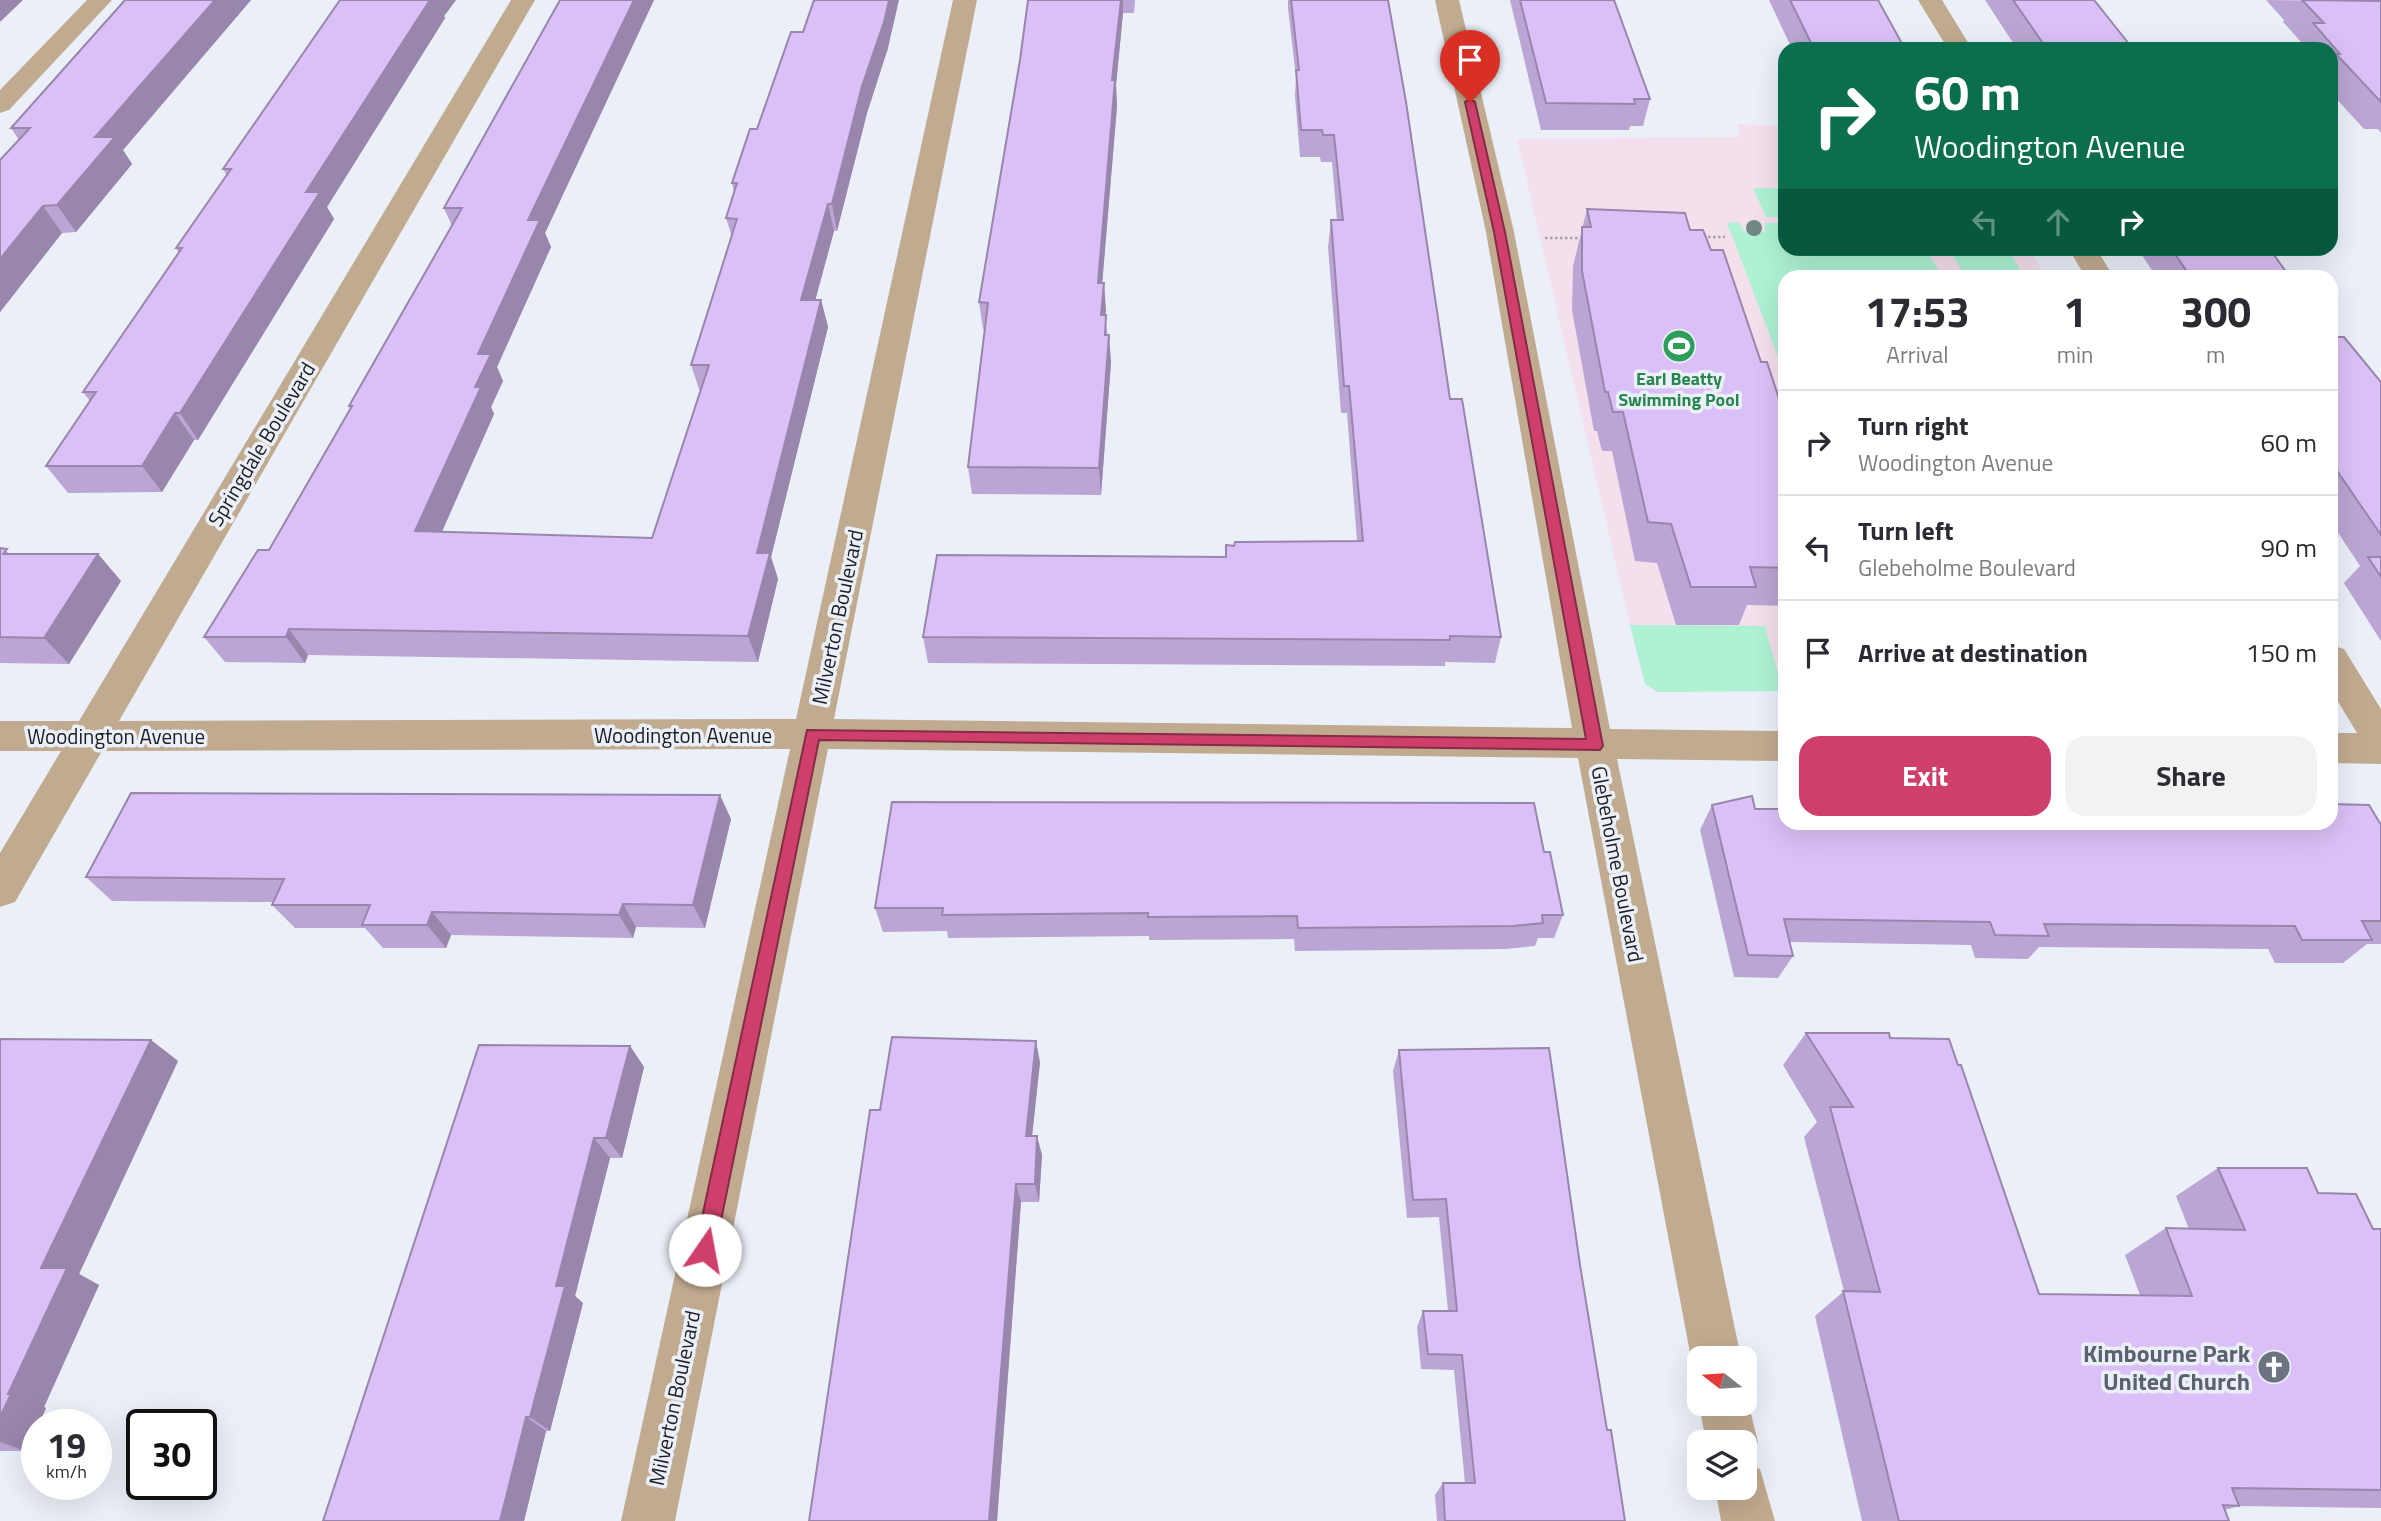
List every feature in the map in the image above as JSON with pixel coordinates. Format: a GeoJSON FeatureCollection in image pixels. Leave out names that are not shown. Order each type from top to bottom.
{"type":"FeatureCollection","features":[{"type":"Feature","properties":{"kind":"street"},"geometry":{"type":"LineString","coordinates":[[0,105],[100,0]]}},
{"type":"Feature","properties":{"kind":"street","name":"Springdale Boulevard"},"geometry":{"type":"LineString","coordinates":[[0,890],[523,0]]}},
{"type":"Feature","properties":{"kind":"street","name":"Milverton Boulevard"},"geometry":{"type":"LineString","coordinates":[[648,1521],[964,0]]}},
{"type":"Feature","properties":{"kind":"street","name":"Glebeholme Boulevard"},"geometry":{"type":"LineString","coordinates":[[1447,0],[1500,232],[1595,746],[1714,1346]]}},
{"type":"Feature","properties":{"kind":"street"},"geometry":{"type":"LineString","coordinates":[[1930,0],[1956,42]]}},
{"type":"Feature","properties":{"kind":"street"},"geometry":{"type":"LineString","coordinates":[[2338,670],[2381,741]]}},
{"type":"Feature","properties":{"kind":"street","name":"Woodington Avenue"},"geometry":{"type":"LineString","coordinates":[[0,736],[813,734],[1595,746],[1778,746]]}},
{"type":"Feature","properties":{"kind":"street"},"geometry":{"type":"LineString","coordinates":[[2338,748],[2381,749]]}},
{"type":"Feature","properties":{"kind":"street"},"geometry":{"type":"LineString","coordinates":[[1744,1500],[1748,1521]]}},
{"type":"Feature","properties":{"kind":"path"},"geometry":{"type":"LineString","coordinates":[[1697,237],[1725,237]]}},
{"type":"Feature","properties":{"kind":"path"},"geometry":{"type":"LineString","coordinates":[[1534,238],[1588,238]]}},
{"type":"Feature","properties":{"kind":"shaded area"},"geometry":{"type":"Polygon","coordinates":[[[1737,124],[1778,126],[1778,256],[2033,256],[2041,270],[1778,270],[1778,691],[1658,692],[1645,684],[1517,139],[1740,137],[1737,124]]]}},
{"type":"Feature","properties":{"kind":"green space"},"geometry":{"type":"Polygon","coordinates":[[[1753,188],[1778,188],[1778,217],[1766,217],[1753,188]]]}},
{"type":"Feature","properties":{"kind":"green space"},"geometry":{"type":"Polygon","coordinates":[[[1738,222],[1745,231],[1765,232],[1765,223],[1778,223],[1778,256],[1930,256],[1938,270],[1778,270],[1778,357],[1727,223],[1738,222]]]}},
{"type":"Feature","properties":{"kind":"green space"},"geometry":{"type":"Polygon","coordinates":[[[1953,256],[2012,256],[2020,270],[1961,270],[1953,256]]]}},
{"type":"Feature","properties":{"kind":"green space"},"geometry":{"type":"Polygon","coordinates":[[[1630,625],[1765,626],[1778,673],[1778,691],[1658,692],[1645,684],[1630,625]]]}},
{"type":"Feature","properties":{"kind":"building"},"geometry":{"type":"Polygon","coordinates":[[[125,0],[215,0],[95,137],[115,137],[57,205],[43,206],[0,259],[0,160],[30,128],[11,128],[125,0]]]}},
{"type":"Feature","properties":{"kind":"building"},"geometry":{"type":"Polygon","coordinates":[[[340,0],[430,0],[306,192],[320,192],[180,413],[175,413],[142,466],[46,466],[96,392],[83,392],[182,248],[176,248],[231,169],[223,169],[340,0]]]}},
{"type":"Feature","properties":{"kind":"building"},"geometry":{"type":"Polygon","coordinates":[[[560,0],[634,0],[528,220],[540,220],[478,354],[491,354],[475,387],[481,387],[415,531],[652,538],[709,365],[691,365],[737,219],[726,218],[737,183],[732,183],[750,129],[757,129],[791,32],[803,32],[814,0],[889,0],[862,86],[832,204],[828,204],[801,300],[821,300],[757,553],[770,553],[748,636],[289,629],[286,637],[204,637],[258,550],[269,550],[352,406],[349,406],[462,208],[444,208],[560,0]]]}},
{"type":"Feature","properties":{"kind":"building"},"geometry":{"type":"Polygon","coordinates":[[[1028,0],[1121,0],[1112,80],[1115,80],[1098,283],[1104,283],[1101,315],[1106,315],[1105,335],[1109,335],[1099,468],[968,467],[988,303],[979,302],[1028,0]]]}},
{"type":"Feature","properties":{"kind":"building"},"geometry":{"type":"Polygon","coordinates":[[[1291,0],[1388,0],[1406,102],[1450,399],[1462,399],[1501,637],[1450,636],[1450,640],[923,637],[937,555],[1226,557],[1226,545],[1234,546],[1235,542],[1363,541],[1349,386],[1344,386],[1331,220],[1343,220],[1334,135],[1323,135],[1322,130],[1301,130],[1296,70],[1299,70],[1291,0]]]}},
{"type":"Feature","properties":{"kind":"building"},"geometry":{"type":"Polygon","coordinates":[[[1520,0],[1614,0],[1650,99],[1634,99],[1635,104],[1546,103],[1520,0]]]}},
{"type":"Feature","properties":{"kind":"building"},"geometry":{"type":"Polygon","coordinates":[[[1790,0],[1878,0],[1901,42],[1811,42],[1790,0]]]}},
{"type":"Feature","properties":{"kind":"building"},"geometry":{"type":"Polygon","coordinates":[[[2013,0],[2094,0],[2127,42],[2042,42],[2013,0]]]}},
{"type":"Feature","properties":{"kind":"building"},"geometry":{"type":"Polygon","coordinates":[[[2302,0],[2381,1],[2381,102],[2338,56],[2338,42],[2330,42],[2313,23],[2324,23],[2302,0]]]}},
{"type":"Feature","properties":{"kind":"building"},"geometry":{"type":"Polygon","coordinates":[[[1587,209],[1685,213],[1690,230],[1703,230],[1711,250],[1723,250],[1761,362],[1767,362],[1778,396],[1778,568],[1750,567],[1756,587],[1691,587],[1671,524],[1648,522],[1623,412],[1613,412],[1608,392],[1605,392],[1582,271],[1582,227],[1591,227],[1587,209]]]}},
{"type":"Feature","properties":{"kind":"building"},"geometry":{"type":"Polygon","coordinates":[[[2176,256],[2275,256],[2285,270],[2186,270],[2176,256]]]}},
{"type":"Feature","properties":{"kind":"building"},"geometry":{"type":"Polygon","coordinates":[[[2338,337],[2344,337],[2381,382],[2381,535],[2338,472],[2338,337]]]}},
{"type":"Feature","properties":{"kind":"building"},"geometry":{"type":"Polygon","coordinates":[[[0,548],[7,549],[3,554],[98,554],[44,638],[0,637],[0,548]]]}},
{"type":"Feature","properties":{"kind":"building"},"geometry":{"type":"Polygon","coordinates":[[[2368,557],[2381,557],[2381,577],[2368,557]]]}},
{"type":"Feature","properties":{"kind":"building"},"geometry":{"type":"Polygon","coordinates":[[[131,793],[720,795],[693,905],[623,904],[619,915],[432,912],[427,925],[362,925],[370,905],[272,905],[284,879],[86,877],[131,793]]]}},
{"type":"Feature","properties":{"kind":"building"},"geometry":{"type":"Polygon","coordinates":[[[1752,796],[1755,809],[1778,809],[1778,830],[2338,830],[2338,804],[2369,805],[2381,825],[2381,921],[2362,921],[2372,940],[2302,940],[2295,926],[2044,924],[2049,936],[1995,935],[1990,922],[1784,919],[1793,956],[1748,955],[1712,805],[1752,796]]]}},
{"type":"Feature","properties":{"kind":"building"},"geometry":{"type":"Polygon","coordinates":[[[892,802],[1534,803],[1544,852],[1550,852],[1563,915],[1542,915],[1543,923],[1513,926],[1298,928],[1297,916],[1148,917],[1148,913],[942,915],[943,908],[875,908],[892,802]]]}},
{"type":"Feature","properties":{"kind":"building"},"geometry":{"type":"Polygon","coordinates":[[[1806,1033],[1889,1033],[1890,1038],[1949,1039],[1958,1065],[1961,1065],[2039,1294],[2192,1296],[2166,1228],[2245,1230],[2218,1168],[2307,1168],[2318,1193],[2356,1194],[2373,1229],[2381,1229],[2381,1490],[2232,1488],[2239,1506],[2223,1505],[2229,1521],[1899,1521],[1843,1291],[1880,1292],[1830,1107],[1853,1107],[1806,1033]]]}},
{"type":"Feature","properties":{"kind":"building"},"geometry":{"type":"Polygon","coordinates":[[[892,1037],[1036,1041],[1026,1136],[1037,1136],[1035,1184],[1016,1184],[989,1521],[809,1521],[870,1110],[880,1110],[892,1037]]]}},
{"type":"Feature","properties":{"kind":"building"},"geometry":{"type":"Polygon","coordinates":[[[0,1039],[151,1040],[41,1268],[67,1268],[8,1394],[11,1394],[0,1417],[0,1039]]]}},
{"type":"Feature","properties":{"kind":"building"},"geometry":{"type":"Polygon","coordinates":[[[479,1045],[630,1046],[606,1138],[594,1138],[556,1286],[565,1286],[530,1417],[526,1417],[500,1521],[323,1521],[479,1045]]]}},
{"type":"Feature","properties":{"kind":"building"},"geometry":{"type":"Polygon","coordinates":[[[1549,1048],[1580,1265],[1625,1521],[1445,1521],[1443,1483],[1475,1483],[1462,1355],[1428,1354],[1423,1311],[1457,1311],[1446,1199],[1413,1200],[1399,1050],[1549,1048]]]}},
{"type":"Feature","properties":{"kind":"place","name":"Earl Beatty Swimming Pool"},"geometry":{"type":"Point","coordinates":[1679,346]}},
{"type":"Feature","properties":{"kind":"place","name":"Kimbourne Park United Church"},"geometry":{"type":"Point","coordinates":[2274,1367]}},
{"type":"Feature","properties":{"kind":"route"},"geometry":{"type":"LineString","coordinates":[[705,1250],[813,734],[1595,746],[1500,232],[1470,102]]}}]}
